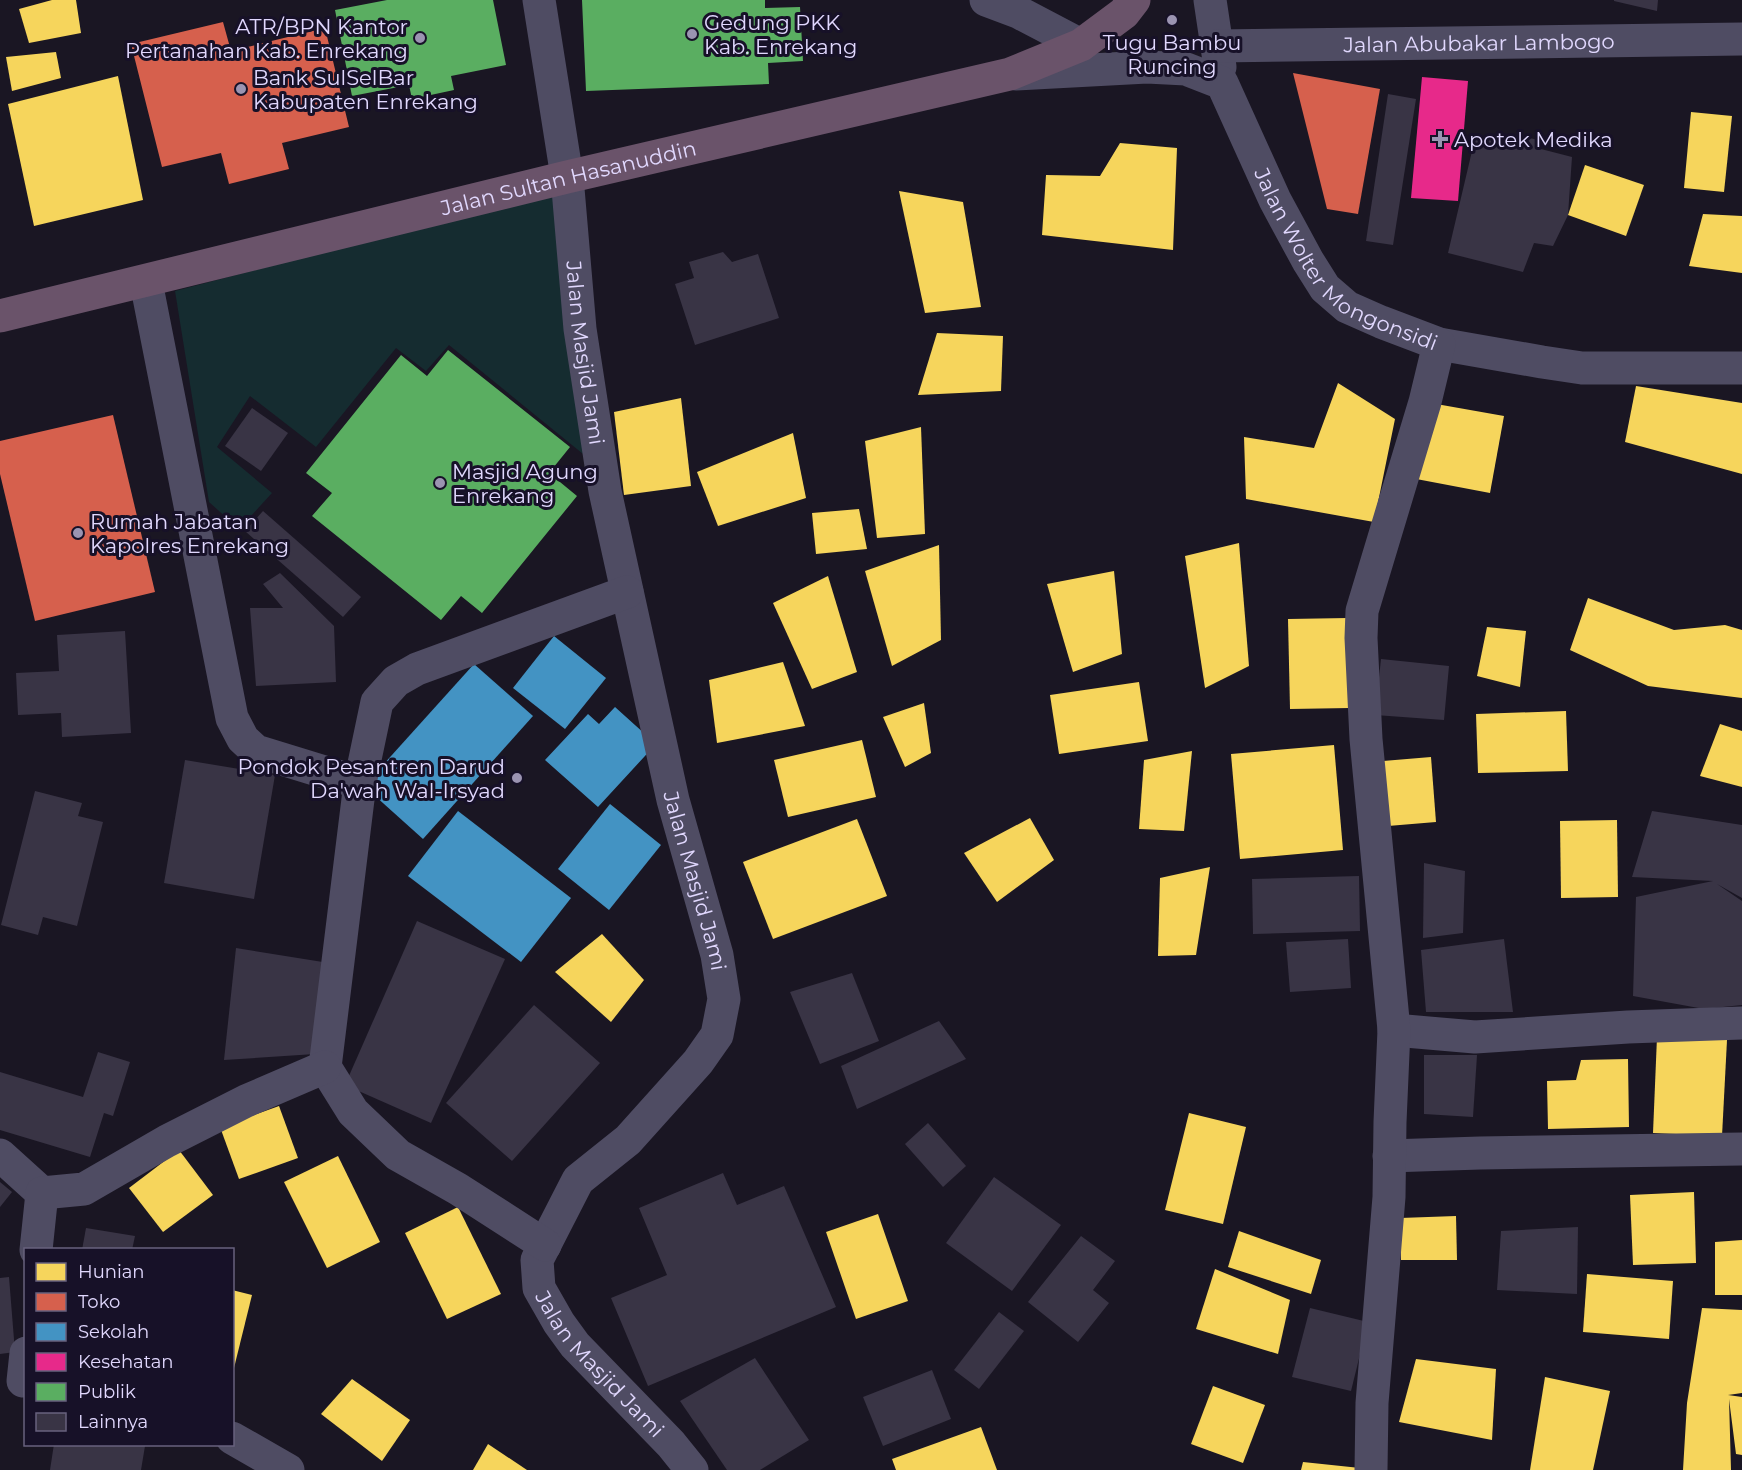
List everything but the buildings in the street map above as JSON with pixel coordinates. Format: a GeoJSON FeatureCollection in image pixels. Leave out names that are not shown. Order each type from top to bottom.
{"type":"FeatureCollection","features":[{"type":"Feature","properties":{"kind":"highway","name":"Jalan Sultan Hasanuddin"},"geometry":{"type":"LineString","coordinates":[[0,316],[567,177],[1010,74],[1081,45],[1129,6]]}},
{"type":"Feature","properties":{"kind":"street","name":"Jalan Masjid Jami"},"geometry":{"type":"LineString","coordinates":[[539,0],[567,177],[582,341],[605,491],[673,800],[717,955],[724,999],[717,1035],[698,1062],[628,1140],[578,1180],[537,1260],[539,1288],[575,1345],[671,1444],[692,1470]]}},
{"type":"Feature","properties":{"kind":"street"},"geometry":{"type":"LineString","coordinates":[[986,0],[1018,12],[1081,45]]}},
{"type":"Feature","properties":{"kind":"street","name":"Jalan Wolter Mongonsidi"},"geometry":{"type":"LineString","coordinates":[[1210,0],[1222,83],[1275,200],[1325,288],[1347,307],[1439,344],[1582,368],[1742,368]]}},
{"type":"Feature","properties":{"kind":"street","name":"Jalan Abubakar Lambogo"},"geometry":{"type":"LineString","coordinates":[[1217,46],[1742,39]]}},
{"type":"Feature","properties":{"kind":"street"},"geometry":{"type":"LineString","coordinates":[[1010,74],[1147,68],[1186,69],[1222,83]]}},
{"type":"Feature","properties":{"kind":"street"},"geometry":{"type":"LineString","coordinates":[[146,282],[232,718],[243,739],[256,751],[360,783]]}},
{"type":"Feature","properties":{"kind":"street"},"geometry":{"type":"LineString","coordinates":[[1371,1470],[1372,1403],[1389,1197],[1394,1030],[1366,739],[1362,611],[1425,402],[1439,344]]}},
{"type":"Feature","properties":{"kind":"street"},"geometry":{"type":"LineString","coordinates":[[544,1245],[458,1189],[398,1155],[353,1112],[325,1067],[360,783],[377,702],[396,681],[417,669],[627,592]]}},
{"type":"Feature","properties":{"kind":"street"},"geometry":{"type":"LineString","coordinates":[[1394,1030],[1475,1037],[1628,1027],[1742,1023]]}},
{"type":"Feature","properties":{"kind":"street"},"geometry":{"type":"LineString","coordinates":[[0,1155],[42,1193],[84,1189],[167,1141],[246,1101],[325,1067]]}},
{"type":"Feature","properties":{"kind":"street"},"geometry":{"type":"LineString","coordinates":[[1389,1156],[1742,1149]]}},
{"type":"Feature","properties":{"kind":"street"},"geometry":{"type":"LineString","coordinates":[[36,1248],[42,1193]]}},
{"type":"Feature","properties":{"kind":"street"},"geometry":{"type":"LineString","coordinates":[[234,1439],[288,1470]]}},
{"type":"Feature","properties":{"kind":"green space"},"geometry":{"type":"Polygon","coordinates":[[[562,189],[588,458],[449,345],[426,371],[396,348],[316,447],[250,396],[217,447],[272,493],[239,529],[209,502],[175,291],[562,189]]]}},
{"type":"Feature","properties":{"kind":"place","name":"Tugu Bambu Runcing"},"geometry":{"type":"Point","coordinates":[1172,20]}},
{"type":"Feature","properties":{"kind":"place","name":"Gedung PKK Kab. Enrekang"},"geometry":{"type":"Point","coordinates":[692,34]}},
{"type":"Feature","properties":{"kind":"place","name":"ATR/BPN Kantor Pertanahan Kab. Enrekang"},"geometry":{"type":"Point","coordinates":[420,38]}},
{"type":"Feature","properties":{"kind":"place","name":"Bank SulSelBar Kabupaten Enrekang"},"geometry":{"type":"Point","coordinates":[241,89]}},
{"type":"Feature","properties":{"kind":"place","name":"Apotek Medika"},"geometry":{"type":"Point","coordinates":[1440,139]}},
{"type":"Feature","properties":{"kind":"place","name":"Masjid Agung Enrekang"},"geometry":{"type":"Point","coordinates":[440,483]}},
{"type":"Feature","properties":{"kind":"place","name":"Rumah Jabatan Kapolres Enrekang"},"geometry":{"type":"Point","coordinates":[78,533]}},
{"type":"Feature","properties":{"kind":"place","name":"Pondok Pesantren Darud Da'wah Wal-Irsyad"},"geometry":{"type":"Point","coordinates":[517,778]}}]}
